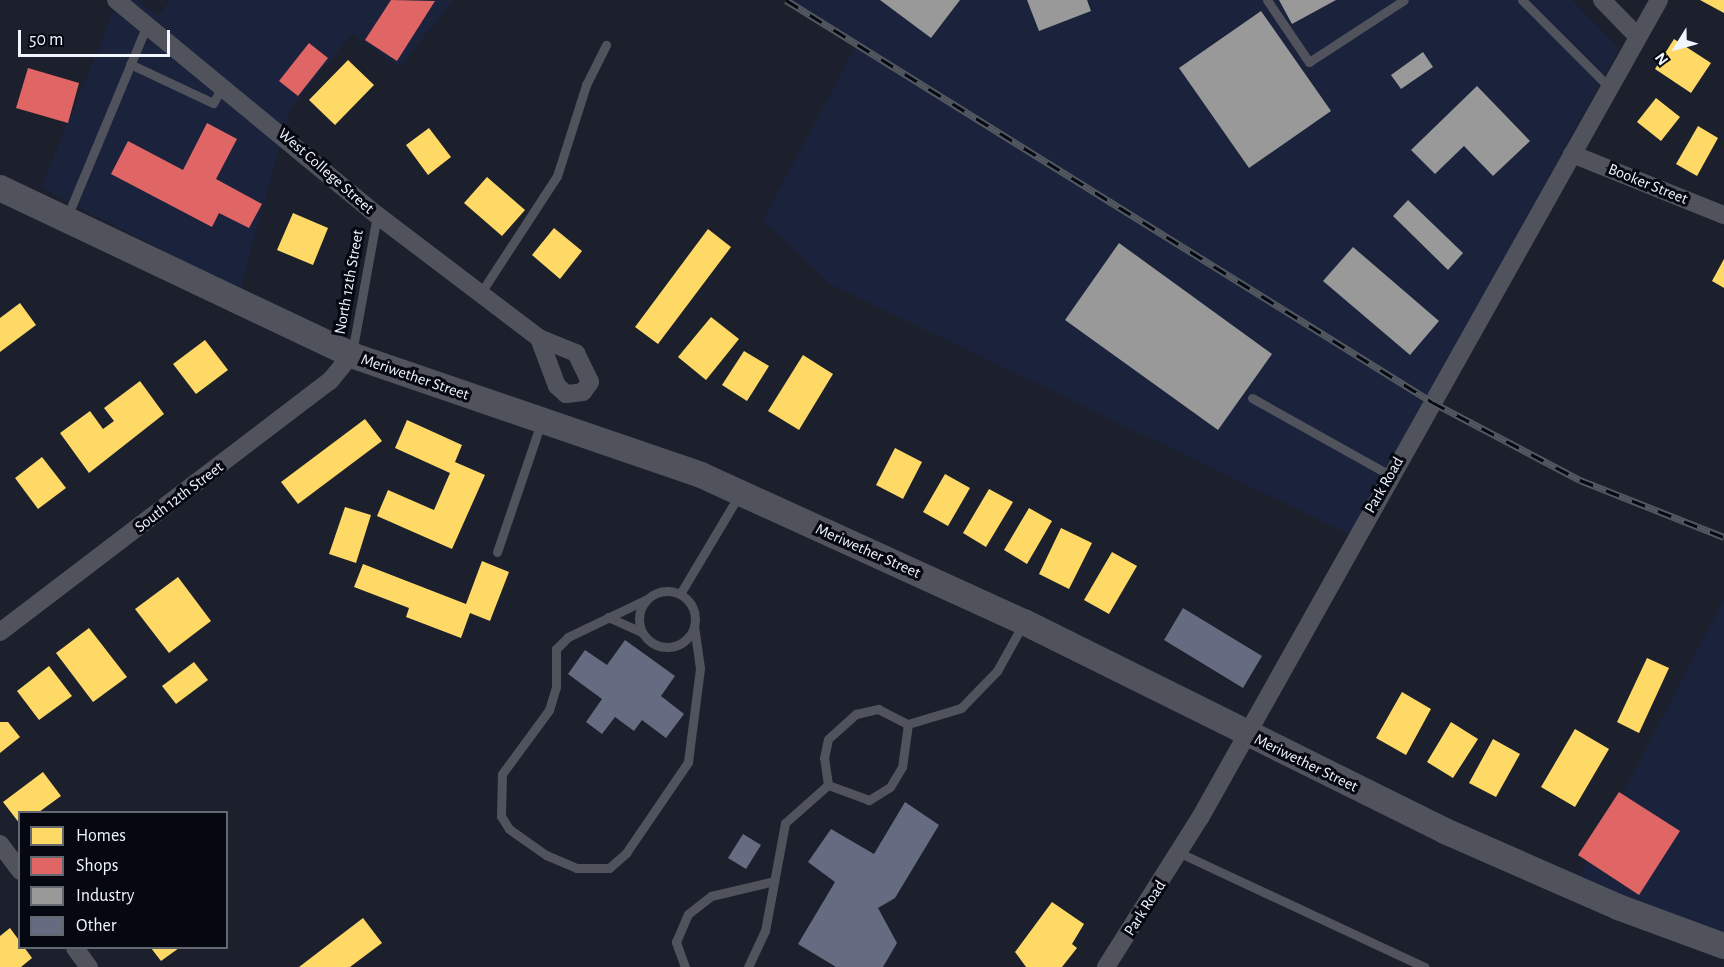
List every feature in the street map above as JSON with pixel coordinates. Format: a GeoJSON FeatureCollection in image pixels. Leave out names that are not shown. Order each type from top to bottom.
{"type":"FeatureCollection","features":[{"type":"Feature","properties":{"kind":"street","name":"West College Street"},"geometry":{"type":"LineString","coordinates":[[116,0],[224,84],[377,215],[482,291],[539,338]]}},
{"type":"Feature","properties":{"kind":"street"},"geometry":{"type":"LineString","coordinates":[[1602,0],[1637,36]]}},
{"type":"Feature","properties":{"kind":"street","name":"Park Road"},"geometry":{"type":"LineString","coordinates":[[1107,967],[1179,852],[1243,732],[1659,0]]}},
{"type":"Feature","properties":{"kind":"street","name":"Booker Street"},"geometry":{"type":"LineString","coordinates":[[1572,154],[1724,215]]}},
{"type":"Feature","properties":{"kind":"street","name":"Meriwether Street"},"geometry":{"type":"LineString","coordinates":[[0,188],[351,355],[542,420],[741,493],[1024,622],[1445,831],[1618,907],[1724,946]]}},
{"type":"Feature","properties":{"kind":"street","name":"South 12th Street"},"geometry":{"type":"LineString","coordinates":[[0,632],[330,381],[351,355]]}},
{"type":"Feature","properties":{"kind":"street"},"geometry":{"type":"LineString","coordinates":[[0,844],[18,868]]}},
{"type":"Feature","properties":{"kind":"street"},"geometry":{"type":"LineString","coordinates":[[76,949],[89,967]]}},
{"type":"Feature","properties":{"kind":"lane"},"geometry":{"type":"LineString","coordinates":[[1267,0],[1309,62],[1404,0]]}},
{"type":"Feature","properties":{"kind":"lane"},"geometry":{"type":"LineString","coordinates":[[1522,0],[1609,87]]}},
{"type":"Feature","properties":{"kind":"lane"},"geometry":{"type":"LineString","coordinates":[[66,219],[147,24]]}},
{"type":"Feature","properties":{"kind":"lane"},"geometry":{"type":"LineString","coordinates":[[482,291],[557,176],[586,85],[606,45]]}},
{"type":"Feature","properties":{"kind":"lane"},"geometry":{"type":"LineString","coordinates":[[130,64],[213,103],[224,84]]}},
{"type":"Feature","properties":{"kind":"lane","name":"North 12th Street"},"geometry":{"type":"LineString","coordinates":[[351,355],[377,215]]}},
{"type":"Feature","properties":{"kind":"lane"},"geometry":{"type":"LineString","coordinates":[[1252,398],[1390,475]]}},
{"type":"Feature","properties":{"kind":"lane"},"geometry":{"type":"LineString","coordinates":[[497,552],[542,420]]}},
{"type":"Feature","properties":{"kind":"lane"},"geometry":{"type":"LineString","coordinates":[[680,594],[741,493]]}},
{"type":"Feature","properties":{"kind":"lane"},"geometry":{"type":"LineString","coordinates":[[663,591],[680,594],[693,607],[700,668],[688,762],[626,853],[609,868],[593,870],[546,855],[509,829],[498,789],[502,774],[549,710],[556,687],[555,649],[608,617],[647,599],[663,591]]}},
{"type":"Feature","properties":{"kind":"lane"},"geometry":{"type":"LineString","coordinates":[[642,632],[639,615],[647,599]]}},
{"type":"Feature","properties":{"kind":"lane"},"geometry":{"type":"LineString","coordinates":[[608,617],[642,632],[656,644],[675,646],[694,626]]}},
{"type":"Feature","properties":{"kind":"lane"},"geometry":{"type":"LineString","coordinates":[[748,967],[765,932],[770,882],[785,823],[828,785],[828,739],[856,714],[878,709],[908,724],[961,708],[977,697],[1024,622]]}},
{"type":"Feature","properties":{"kind":"lane"},"geometry":{"type":"LineString","coordinates":[[828,785],[869,800],[890,787],[902,767],[908,724]]}},
{"type":"Feature","properties":{"kind":"lane"},"geometry":{"type":"LineString","coordinates":[[1179,852],[1425,967]]}},
{"type":"Feature","properties":{"kind":"lane"},"geometry":{"type":"LineString","coordinates":[[685,967],[676,942],[688,914],[711,896],[770,882]]}},
{"type":"Feature","properties":{"kind":"shaded area"},"geometry":{"type":"Polygon","coordinates":[[[118,0],[138,0],[158,16],[170,0],[453,0],[400,67],[352,34],[290,109],[240,290],[41,188],[118,0]]]}},
{"type":"Feature","properties":{"kind":"shaded area"},"geometry":{"type":"Polygon","coordinates":[[[789,0],[1572,0],[1619,49],[1353,536],[830,284],[763,220],[857,44],[789,0]]]}},
{"type":"Feature","properties":{"kind":"shaded area"},"geometry":{"type":"Polygon","coordinates":[[[1724,599],[1724,943],[1573,889],[1724,599]]]}},
{"type":"Feature","properties":{"kind":"building: Homes"},"geometry":{"type":"Polygon","coordinates":[[[1700,0],[1724,0],[1724,13],[1700,0]]]}},
{"type":"Feature","properties":{"kind":"building: Homes"},"geometry":{"type":"Polygon","coordinates":[[[1674,39],[1711,63],[1691,93],[1655,69],[1674,39]]]}},
{"type":"Feature","properties":{"kind":"building: Homes"},"geometry":{"type":"Polygon","coordinates":[[[348,60],[374,85],[335,125],[309,100],[348,60]]]}},
{"type":"Feature","properties":{"kind":"building: Homes"},"geometry":{"type":"Polygon","coordinates":[[[1656,98],[1680,117],[1661,141],[1637,122],[1656,98]]]}},
{"type":"Feature","properties":{"kind":"building: Homes"},"geometry":{"type":"Polygon","coordinates":[[[1698,126],[1718,138],[1697,176],[1676,164],[1698,126]]]}},
{"type":"Feature","properties":{"kind":"building: Homes"},"geometry":{"type":"Polygon","coordinates":[[[429,128],[451,157],[428,175],[406,145],[429,128]]]}},
{"type":"Feature","properties":{"kind":"building: Homes"},"geometry":{"type":"Polygon","coordinates":[[[487,177],[525,210],[502,236],[464,203],[487,177]]]}},
{"type":"Feature","properties":{"kind":"building: Homes"},"geometry":{"type":"Polygon","coordinates":[[[293,213],[328,228],[313,265],[277,250],[293,213]]]}},
{"type":"Feature","properties":{"kind":"building: Homes"},"geometry":{"type":"Polygon","coordinates":[[[554,228],[582,251],[560,279],[532,255],[554,228]]]}},
{"type":"Feature","properties":{"kind":"building: Homes"},"geometry":{"type":"Polygon","coordinates":[[[708,229],[731,247],[658,344],[635,327],[708,229]]]}},
{"type":"Feature","properties":{"kind":"building: Homes"},"geometry":{"type":"Polygon","coordinates":[[[1724,259],[1724,288],[1712,281],[1724,259]]]}},
{"type":"Feature","properties":{"kind":"building: Homes"},"geometry":{"type":"Polygon","coordinates":[[[20,303],[36,325],[0,352],[0,318],[20,303]]]}},
{"type":"Feature","properties":{"kind":"building: Homes"},"geometry":{"type":"Polygon","coordinates":[[[711,317],[739,339],[706,380],[678,357],[711,317]]]}},
{"type":"Feature","properties":{"kind":"building: Homes"},"geometry":{"type":"Polygon","coordinates":[[[205,340],[228,370],[196,394],[173,364],[205,340]]]}},
{"type":"Feature","properties":{"kind":"building: Homes"},"geometry":{"type":"Polygon","coordinates":[[[744,351],[769,366],[747,401],[722,385],[744,351]]]}},
{"type":"Feature","properties":{"kind":"building: Homes"},"geometry":{"type":"Polygon","coordinates":[[[803,355],[833,374],[799,430],[768,411],[803,355]]]}},
{"type":"Feature","properties":{"kind":"building: Homes"},"geometry":{"type":"Polygon","coordinates":[[[140,381],[164,414],[89,473],[60,433],[90,411],[103,429],[114,421],[104,408],[140,381]]]}},
{"type":"Feature","properties":{"kind":"building: Homes"},"geometry":{"type":"Polygon","coordinates":[[[365,419],[382,441],[298,504],[281,482],[365,419]]]}},
{"type":"Feature","properties":{"kind":"building: Homes"},"geometry":{"type":"Polygon","coordinates":[[[407,420],[462,445],[455,462],[485,475],[452,549],[377,516],[388,490],[434,510],[450,473],[395,448],[407,420]]]}},
{"type":"Feature","properties":{"kind":"building: Homes"},"geometry":{"type":"Polygon","coordinates":[[[895,448],[922,462],[903,499],[876,485],[895,448]]]}},
{"type":"Feature","properties":{"kind":"building: Homes"},"geometry":{"type":"Polygon","coordinates":[[[42,457],[66,488],[38,509],[15,478],[42,457]]]}},
{"type":"Feature","properties":{"kind":"building: Homes"},"geometry":{"type":"Polygon","coordinates":[[[945,474],[970,488],[948,526],[923,512],[945,474]]]}},
{"type":"Feature","properties":{"kind":"building: Homes"},"geometry":{"type":"Polygon","coordinates":[[[989,489],[1013,502],[986,547],[963,533],[989,489]]]}},
{"type":"Feature","properties":{"kind":"building: Homes"},"geometry":{"type":"Polygon","coordinates":[[[345,507],[371,515],[356,563],[329,554],[345,507]]]}},
{"type":"Feature","properties":{"kind":"building: Homes"},"geometry":{"type":"Polygon","coordinates":[[[1029,508],[1052,521],[1027,564],[1004,550],[1029,508]]]}},
{"type":"Feature","properties":{"kind":"building: Homes"},"geometry":{"type":"Polygon","coordinates":[[[1061,528],[1092,543],[1069,589],[1039,574],[1061,528]]]}},
{"type":"Feature","properties":{"kind":"building: Homes"},"geometry":{"type":"Polygon","coordinates":[[[1112,552],[1137,566],[1109,614],[1084,600],[1112,552]]]}},
{"type":"Feature","properties":{"kind":"building: Homes"},"geometry":{"type":"Polygon","coordinates":[[[482,561],[509,572],[490,621],[470,613],[461,638],[406,617],[409,608],[354,587],[363,564],[466,604],[482,561]]]}},
{"type":"Feature","properties":{"kind":"building: Homes"},"geometry":{"type":"Polygon","coordinates":[[[178,577],[211,621],[169,653],[135,609],[178,577]]]}},
{"type":"Feature","properties":{"kind":"building: Homes"},"geometry":{"type":"Polygon","coordinates":[[[89,628],[127,677],[93,702],[56,653],[89,628]]]}},
{"type":"Feature","properties":{"kind":"building: Homes"},"geometry":{"type":"Polygon","coordinates":[[[1647,658],[1669,668],[1639,733],[1617,722],[1647,658]]]}},
{"type":"Feature","properties":{"kind":"building: Homes"},"geometry":{"type":"Polygon","coordinates":[[[194,662],[208,680],[176,704],[162,686],[194,662]]]}},
{"type":"Feature","properties":{"kind":"building: Homes"},"geometry":{"type":"Polygon","coordinates":[[[49,666],[72,696],[39,720],[17,691],[49,666]]]}},
{"type":"Feature","properties":{"kind":"building: Homes"},"geometry":{"type":"Polygon","coordinates":[[[1402,692],[1431,709],[1406,755],[1376,738],[1402,692]]]}},
{"type":"Feature","properties":{"kind":"building: Homes"},"geometry":{"type":"Polygon","coordinates":[[[0,722],[8,722],[20,737],[0,753],[0,722]]]}},
{"type":"Feature","properties":{"kind":"building: Homes"},"geometry":{"type":"Polygon","coordinates":[[[1451,722],[1478,739],[1453,778],[1427,762],[1451,722]]]}},
{"type":"Feature","properties":{"kind":"building: Homes"},"geometry":{"type":"Polygon","coordinates":[[[1575,729],[1609,749],[1575,807],[1541,787],[1575,729]]]}},
{"type":"Feature","properties":{"kind":"building: Homes"},"geometry":{"type":"Polygon","coordinates":[[[1493,739],[1520,754],[1496,797],[1469,783],[1493,739]]]}},
{"type":"Feature","properties":{"kind":"building: Homes"},"geometry":{"type":"Polygon","coordinates":[[[43,772],[61,796],[40,811],[18,811],[18,821],[3,802],[43,772]]]}},
{"type":"Feature","properties":{"kind":"building: Homes"},"geometry":{"type":"Polygon","coordinates":[[[1052,902],[1084,924],[1072,944],[1077,948],[1062,967],[1026,967],[1015,952],[1052,902]]]}},
{"type":"Feature","properties":{"kind":"building: Homes"},"geometry":{"type":"Polygon","coordinates":[[[363,918],[382,943],[350,967],[299,967],[363,918]]]}},
{"type":"Feature","properties":{"kind":"building: Homes"},"geometry":{"type":"Polygon","coordinates":[[[10,928],[18,939],[18,949],[25,949],[32,958],[21,967],[0,967],[0,936],[10,928]]]}},
{"type":"Feature","properties":{"kind":"building: Homes"},"geometry":{"type":"Polygon","coordinates":[[[152,949],[178,949],[161,961],[152,949]]]}},
{"type":"Feature","properties":{"kind":"building: Shops"},"geometry":{"type":"Polygon","coordinates":[[[391,0],[435,1],[397,61],[365,40],[391,0]]]}},
{"type":"Feature","properties":{"kind":"building: Shops"},"geometry":{"type":"Polygon","coordinates":[[[309,43],[328,58],[298,96],[279,81],[309,43]]]}},
{"type":"Feature","properties":{"kind":"building: Shops"},"geometry":{"type":"Polygon","coordinates":[[[28,68],[79,83],[68,123],[16,108],[28,68]]]}},
{"type":"Feature","properties":{"kind":"building: Shops"},"geometry":{"type":"Polygon","coordinates":[[[207,123],[237,139],[216,179],[262,204],[249,228],[219,213],[212,227],[111,174],[128,141],[183,170],[207,123]]]}},
{"type":"Feature","properties":{"kind":"building: Shops"},"geometry":{"type":"Polygon","coordinates":[[[1619,792],[1680,831],[1639,895],[1578,855],[1619,792]]]}},
{"type":"Feature","properties":{"kind":"building: Industry"},"geometry":{"type":"Polygon","coordinates":[[[880,0],[960,0],[931,38],[880,0]]]}},
{"type":"Feature","properties":{"kind":"building: Industry"},"geometry":{"type":"Polygon","coordinates":[[[1027,0],[1087,0],[1091,11],[1039,31],[1027,0]]]}},
{"type":"Feature","properties":{"kind":"building: Industry"},"geometry":{"type":"Polygon","coordinates":[[[1279,0],[1336,0],[1292,24],[1279,0]]]}},
{"type":"Feature","properties":{"kind":"building: Industry"},"geometry":{"type":"Polygon","coordinates":[[[1261,11],[1331,111],[1249,168],[1179,68],[1261,11]]]}},
{"type":"Feature","properties":{"kind":"building: Industry"},"geometry":{"type":"Polygon","coordinates":[[[1423,52],[1433,67],[1401,89],[1391,75],[1423,52]]]}},
{"type":"Feature","properties":{"kind":"building: Industry"},"geometry":{"type":"Polygon","coordinates":[[[1477,86],[1530,141],[1493,176],[1464,146],[1435,174],[1411,150],[1477,86]]]}},
{"type":"Feature","properties":{"kind":"building: Industry"},"geometry":{"type":"Polygon","coordinates":[[[1408,200],[1463,253],[1448,270],[1393,216],[1408,200]]]}},
{"type":"Feature","properties":{"kind":"building: Industry"},"geometry":{"type":"Polygon","coordinates":[[[1119,243],[1272,354],[1218,430],[1065,320],[1119,243]]]}},
{"type":"Feature","properties":{"kind":"building: Industry"},"geometry":{"type":"Polygon","coordinates":[[[1353,247],[1439,321],[1410,355],[1323,281],[1353,247]]]}},
{"type":"Feature","properties":{"kind":"building: Other"},"geometry":{"type":"Polygon","coordinates":[[[1183,608],[1262,656],[1243,688],[1164,640],[1183,608]]]}},
{"type":"Feature","properties":{"kind":"building: Other"},"geometry":{"type":"Polygon","coordinates":[[[625,640],[675,676],[661,696],[684,714],[666,738],[642,720],[634,731],[615,717],[602,734],[586,722],[602,699],[568,674],[585,650],[607,665],[625,640]]]}},
{"type":"Feature","properties":{"kind":"building: Other"},"geometry":{"type":"Polygon","coordinates":[[[905,802],[939,825],[895,898],[878,908],[897,943],[883,967],[836,967],[798,944],[835,882],[808,862],[831,829],[874,854],[905,802]]]}},
{"type":"Feature","properties":{"kind":"building: Other"},"geometry":{"type":"Polygon","coordinates":[[[743,834],[761,845],[746,869],[728,858],[743,834]]]}},
{"type":"Feature","properties":{"kind":"railway"},"geometry":{"type":"LineString","coordinates":[[786,0],[1432,402],[1580,480],[1724,537]]}}]}
